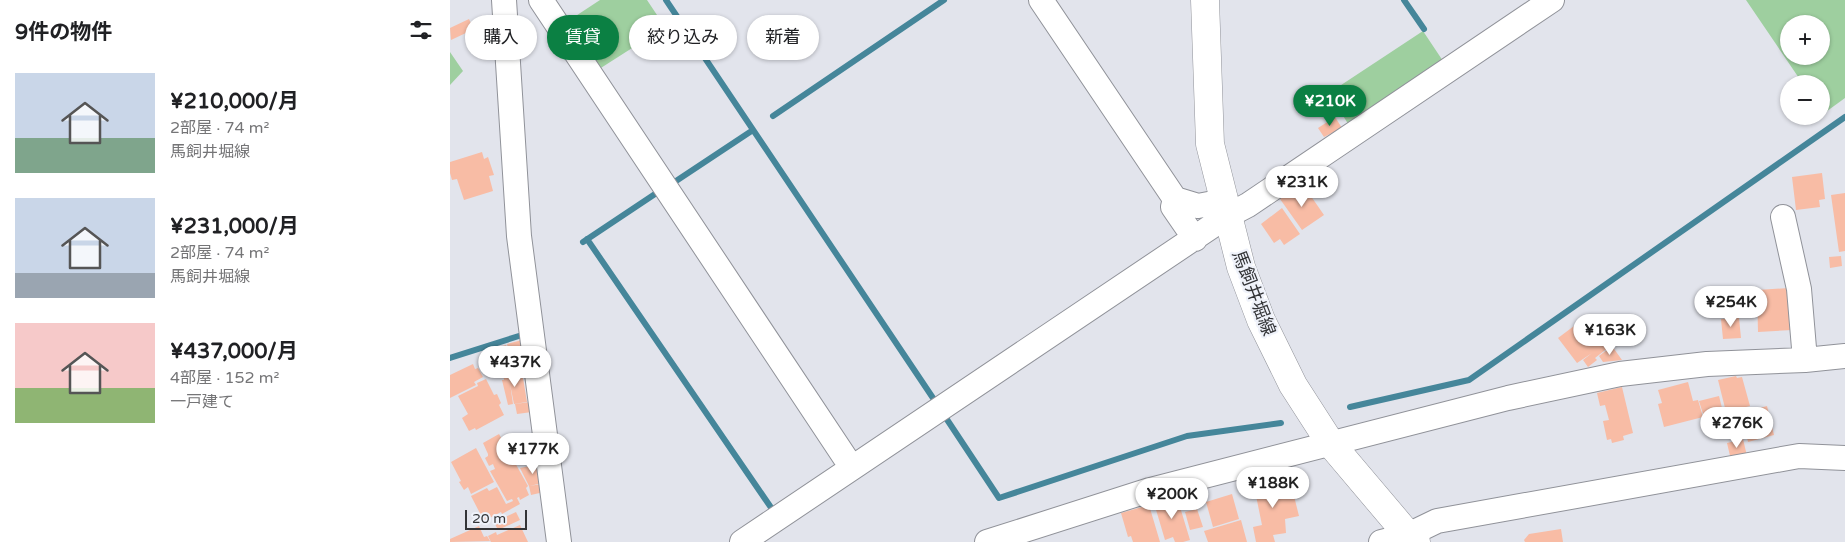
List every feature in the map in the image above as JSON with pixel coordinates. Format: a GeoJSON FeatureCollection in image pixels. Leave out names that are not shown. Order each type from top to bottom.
{"type":"FeatureCollection","features":[{"type":"Feature","properties":{"kind":"main road","name":"馬飼井堀線"},"geometry":{"type":"LineString","coordinates":[[1205,0],[1210,144],[1241,267],[1261,320],[1293,385],[1331,444],[1412,538]]}},
{"type":"Feature","properties":{"kind":"street"},"geometry":{"type":"LineString","coordinates":[[504,0],[519,236],[559,542]]}},
{"type":"Feature","properties":{"kind":"street"},"geometry":{"type":"LineString","coordinates":[[540,0],[852,468]]}},
{"type":"Feature","properties":{"kind":"street"},"geometry":{"type":"LineString","coordinates":[[1042,0],[1176,199],[1198,206],[1226,208],[1248,205],[1552,0]]}},
{"type":"Feature","properties":{"kind":"street"},"geometry":{"type":"LineString","coordinates":[[1176,199],[1173,207],[1195,239]]}},
{"type":"Feature","properties":{"kind":"street"},"geometry":{"type":"LineString","coordinates":[[742,542],[1195,239],[1226,208]]}},
{"type":"Feature","properties":{"kind":"street"},"geometry":{"type":"LineString","coordinates":[[1783,217],[1799,289],[1805,360]]}},
{"type":"Feature","properties":{"kind":"street"},"geometry":{"type":"LineString","coordinates":[[1001,540],[1150,490],[1508,398],[1620,374],[1707,364],[1805,360],[1845,356]]}},
{"type":"Feature","properties":{"kind":"street"},"geometry":{"type":"LineString","coordinates":[[1380,542],[1412,538],[1438,521],[1798,456],[1845,458]]}},
{"type":"Feature","properties":{"kind":"green space"},"geometry":{"type":"Polygon","coordinates":[[[600,0],[647,0],[657,15],[629,15],[629,50],[619,56],[619,15],[577,15],[600,0]]]}},
{"type":"Feature","properties":{"kind":"green space"},"geometry":{"type":"Polygon","coordinates":[[[1746,0],[1845,0],[1845,98],[1830,109],[1830,75],[1797,75],[1790,65],[1830,65],[1830,15],[1780,15],[1780,50],[1746,0]]]}},
{"type":"Feature","properties":{"kind":"green space"},"geometry":{"type":"Polygon","coordinates":[[[1423,31],[1445,64],[1350,127],[1329,93],[1423,31]]]}},
{"type":"Feature","properties":{"kind":"green space"},"geometry":{"type":"Polygon","coordinates":[[[450,52],[463,71],[450,85],[450,52]]]}},
{"type":"Feature","properties":{"kind":"green space"},"geometry":{"type":"Polygon","coordinates":[[[585,60],[613,60],[593,73],[585,60]]]}},
{"type":"Feature","properties":{"kind":"building"},"geometry":{"type":"Polygon","coordinates":[[[465,21],[465,33],[451,40],[450,28],[465,21]]]}},
{"type":"Feature","properties":{"kind":"building"},"geometry":{"type":"Polygon","coordinates":[[[1335,117],[1342,128],[1324,137],[1318,128],[1335,117]]]}},
{"type":"Feature","properties":{"kind":"building"},"geometry":{"type":"Polygon","coordinates":[[[482,152],[484,159],[488,157],[494,175],[489,176],[493,191],[464,200],[457,179],[452,180],[450,162],[482,152]]]}},
{"type":"Feature","properties":{"kind":"building"},"geometry":{"type":"Polygon","coordinates":[[[1822,173],[1825,199],[1819,200],[1820,207],[1796,210],[1792,177],[1822,173]]]}},
{"type":"Feature","properties":{"kind":"building"},"geometry":{"type":"Polygon","coordinates":[[[1306,189],[1324,215],[1302,230],[1280,199],[1294,190],[1297,195],[1306,189]]]}},
{"type":"Feature","properties":{"kind":"building"},"geometry":{"type":"Polygon","coordinates":[[[1845,193],[1845,251],[1839,252],[1831,195],[1845,193]]]}},
{"type":"Feature","properties":{"kind":"building"},"geometry":{"type":"Polygon","coordinates":[[[1282,208],[1300,234],[1284,245],[1280,239],[1274,243],[1261,224],[1282,208]]]}},
{"type":"Feature","properties":{"kind":"building"},"geometry":{"type":"Polygon","coordinates":[[[1841,256],[1842,266],[1830,268],[1829,257],[1841,256]]]}},
{"type":"Feature","properties":{"kind":"building"},"geometry":{"type":"Polygon","coordinates":[[[1789,288],[1792,330],[1758,332],[1757,290],[1789,288]]]}},
{"type":"Feature","properties":{"kind":"building"},"geometry":{"type":"Polygon","coordinates":[[[1586,317],[1609,347],[1595,358],[1597,360],[1588,367],[1583,360],[1592,353],[1577,363],[1558,338],[1586,317]]]}},
{"type":"Feature","properties":{"kind":"building"},"geometry":{"type":"Polygon","coordinates":[[[1739,318],[1741,338],[1723,339],[1721,319],[1739,318]]]}},
{"type":"Feature","properties":{"kind":"building"},"geometry":{"type":"Polygon","coordinates":[[[522,340],[526,352],[510,356],[507,344],[522,340]]]}},
{"type":"Feature","properties":{"kind":"building"},"geometry":{"type":"Polygon","coordinates":[[[506,345],[511,364],[493,369],[491,362],[485,364],[482,352],[506,345]]]}},
{"type":"Feature","properties":{"kind":"building"},"geometry":{"type":"Polygon","coordinates":[[[1612,346],[1622,360],[1603,362],[1599,356],[1612,346]]]}},
{"type":"Feature","properties":{"kind":"building"},"geometry":{"type":"Polygon","coordinates":[[[473,364],[475,369],[478,368],[483,377],[474,382],[476,385],[450,398],[450,375],[473,364]]]}},
{"type":"Feature","properties":{"kind":"building"},"geometry":{"type":"Polygon","coordinates":[[[522,372],[527,402],[514,404],[510,384],[513,404],[508,405],[502,380],[504,380],[503,375],[522,372]]]}},
{"type":"Feature","properties":{"kind":"building"},"geometry":{"type":"Polygon","coordinates":[[[1736,376],[1737,378],[1742,377],[1750,406],[1726,412],[1718,380],[1736,376]]]}},
{"type":"Feature","properties":{"kind":"building"},"geometry":{"type":"Polygon","coordinates":[[[486,379],[494,395],[497,394],[501,403],[499,405],[504,415],[476,430],[475,428],[469,431],[462,418],[468,414],[458,396],[478,386],[477,383],[486,379]]]}},
{"type":"Feature","properties":{"kind":"building"},"geometry":{"type":"Polygon","coordinates":[[[1688,382],[1693,401],[1698,400],[1703,417],[1664,427],[1658,404],[1662,403],[1658,390],[1688,382]]]}},
{"type":"Feature","properties":{"kind":"building"},"geometry":{"type":"Polygon","coordinates":[[[1622,387],[1633,433],[1623,436],[1624,440],[1612,443],[1611,439],[1607,440],[1603,421],[1609,420],[1605,405],[1600,406],[1597,393],[1622,387]]]}},
{"type":"Feature","properties":{"kind":"building"},"geometry":{"type":"Polygon","coordinates":[[[1719,396],[1723,412],[1704,417],[1699,401],[1719,396]]]}},
{"type":"Feature","properties":{"kind":"building"},"geometry":{"type":"Polygon","coordinates":[[[530,402],[532,412],[517,414],[515,404],[530,402]]]}},
{"type":"Feature","properties":{"kind":"building"},"geometry":{"type":"Polygon","coordinates":[[[1767,406],[1774,435],[1748,442],[1741,413],[1767,406]]]}},
{"type":"Feature","properties":{"kind":"building"},"geometry":{"type":"Polygon","coordinates":[[[499,434],[528,486],[526,488],[529,495],[520,500],[519,497],[517,498],[520,504],[484,521],[471,496],[487,488],[489,491],[497,487],[506,504],[513,501],[512,499],[507,501],[490,471],[495,469],[493,464],[489,466],[485,458],[488,454],[483,443],[499,434]]]}},
{"type":"Feature","properties":{"kind":"building"},"geometry":{"type":"Polygon","coordinates":[[[1743,439],[1747,456],[1731,460],[1727,443],[1743,439]]]}},
{"type":"Feature","properties":{"kind":"building"},"geometry":{"type":"Polygon","coordinates":[[[516,442],[524,457],[516,461],[508,447],[516,442]]]}},
{"type":"Feature","properties":{"kind":"building"},"geometry":{"type":"Polygon","coordinates":[[[476,448],[494,482],[471,494],[468,487],[464,490],[459,482],[461,481],[451,462],[476,448]]]}},
{"type":"Feature","properties":{"kind":"building"},"geometry":{"type":"Polygon","coordinates":[[[539,464],[543,483],[529,486],[520,468],[539,464]]]}},
{"type":"Feature","properties":{"kind":"building"},"geometry":{"type":"Polygon","coordinates":[[[1277,475],[1281,495],[1293,492],[1299,516],[1285,519],[1286,533],[1273,535],[1275,542],[1256,542],[1253,527],[1262,525],[1253,481],[1277,475]]]}},
{"type":"Feature","properties":{"kind":"building"},"geometry":{"type":"Polygon","coordinates":[[[542,484],[544,492],[531,495],[529,486],[542,484]]]}},
{"type":"Feature","properties":{"kind":"building"},"geometry":{"type":"Polygon","coordinates":[[[1232,494],[1239,519],[1213,527],[1206,502],[1232,494]]]}},
{"type":"Feature","properties":{"kind":"building"},"geometry":{"type":"Polygon","coordinates":[[[1177,497],[1190,540],[1183,542],[1175,542],[1173,537],[1165,540],[1154,503],[1177,497]]]}},
{"type":"Feature","properties":{"kind":"building"},"geometry":{"type":"Polygon","coordinates":[[[1149,505],[1160,542],[1133,542],[1131,536],[1128,537],[1121,513],[1149,505]]]}},
{"type":"Feature","properties":{"kind":"building"},"geometry":{"type":"Polygon","coordinates":[[[1197,509],[1203,527],[1190,530],[1185,512],[1197,509]]]}},
{"type":"Feature","properties":{"kind":"building"},"geometry":{"type":"Polygon","coordinates":[[[516,512],[520,520],[498,530],[494,522],[516,512]]]}},
{"type":"Feature","properties":{"kind":"building"},"geometry":{"type":"Polygon","coordinates":[[[1241,520],[1247,542],[1208,542],[1204,531],[1241,520]]]}},
{"type":"Feature","properties":{"kind":"building"},"geometry":{"type":"Polygon","coordinates":[[[520,525],[528,542],[491,542],[488,536],[496,532],[497,535],[520,525]]]}},
{"type":"Feature","properties":{"kind":"building"},"geometry":{"type":"Polygon","coordinates":[[[479,526],[484,537],[487,536],[490,541],[450,542],[450,539],[479,526]]]}},
{"type":"Feature","properties":{"kind":"building"},"geometry":{"type":"Polygon","coordinates":[[[1561,529],[1563,542],[1525,542],[1524,540],[1529,534],[1561,529]]]}},
{"type":"Feature","properties":{"kind":"waterway"},"geometry":{"type":"LineString","coordinates":[[666,0],[935,401]]}},
{"type":"Feature","properties":{"kind":"waterway"},"geometry":{"type":"LineString","coordinates":[[773,116],[944,0]]}},
{"type":"Feature","properties":{"kind":"waterway"},"geometry":{"type":"LineString","coordinates":[[1404,0],[1424,29]]}},
{"type":"Feature","properties":{"kind":"waterway"},"geometry":{"type":"LineString","coordinates":[[1350,407],[1469,380],[1845,117]]}},
{"type":"Feature","properties":{"kind":"waterway"},"geometry":{"type":"LineString","coordinates":[[670,185],[753,130]]}},
{"type":"Feature","properties":{"kind":"waterway"},"geometry":{"type":"LineString","coordinates":[[583,242],[658,192]]}},
{"type":"Feature","properties":{"kind":"waterway"},"geometry":{"type":"LineString","coordinates":[[587,239],[772,509]]}},
{"type":"Feature","properties":{"kind":"waterway"},"geometry":{"type":"LineString","coordinates":[[450,358],[522,335]]}},
{"type":"Feature","properties":{"kind":"waterway"},"geometry":{"type":"LineString","coordinates":[[946,418],[999,498],[1187,436],[1281,423]]}}]}
